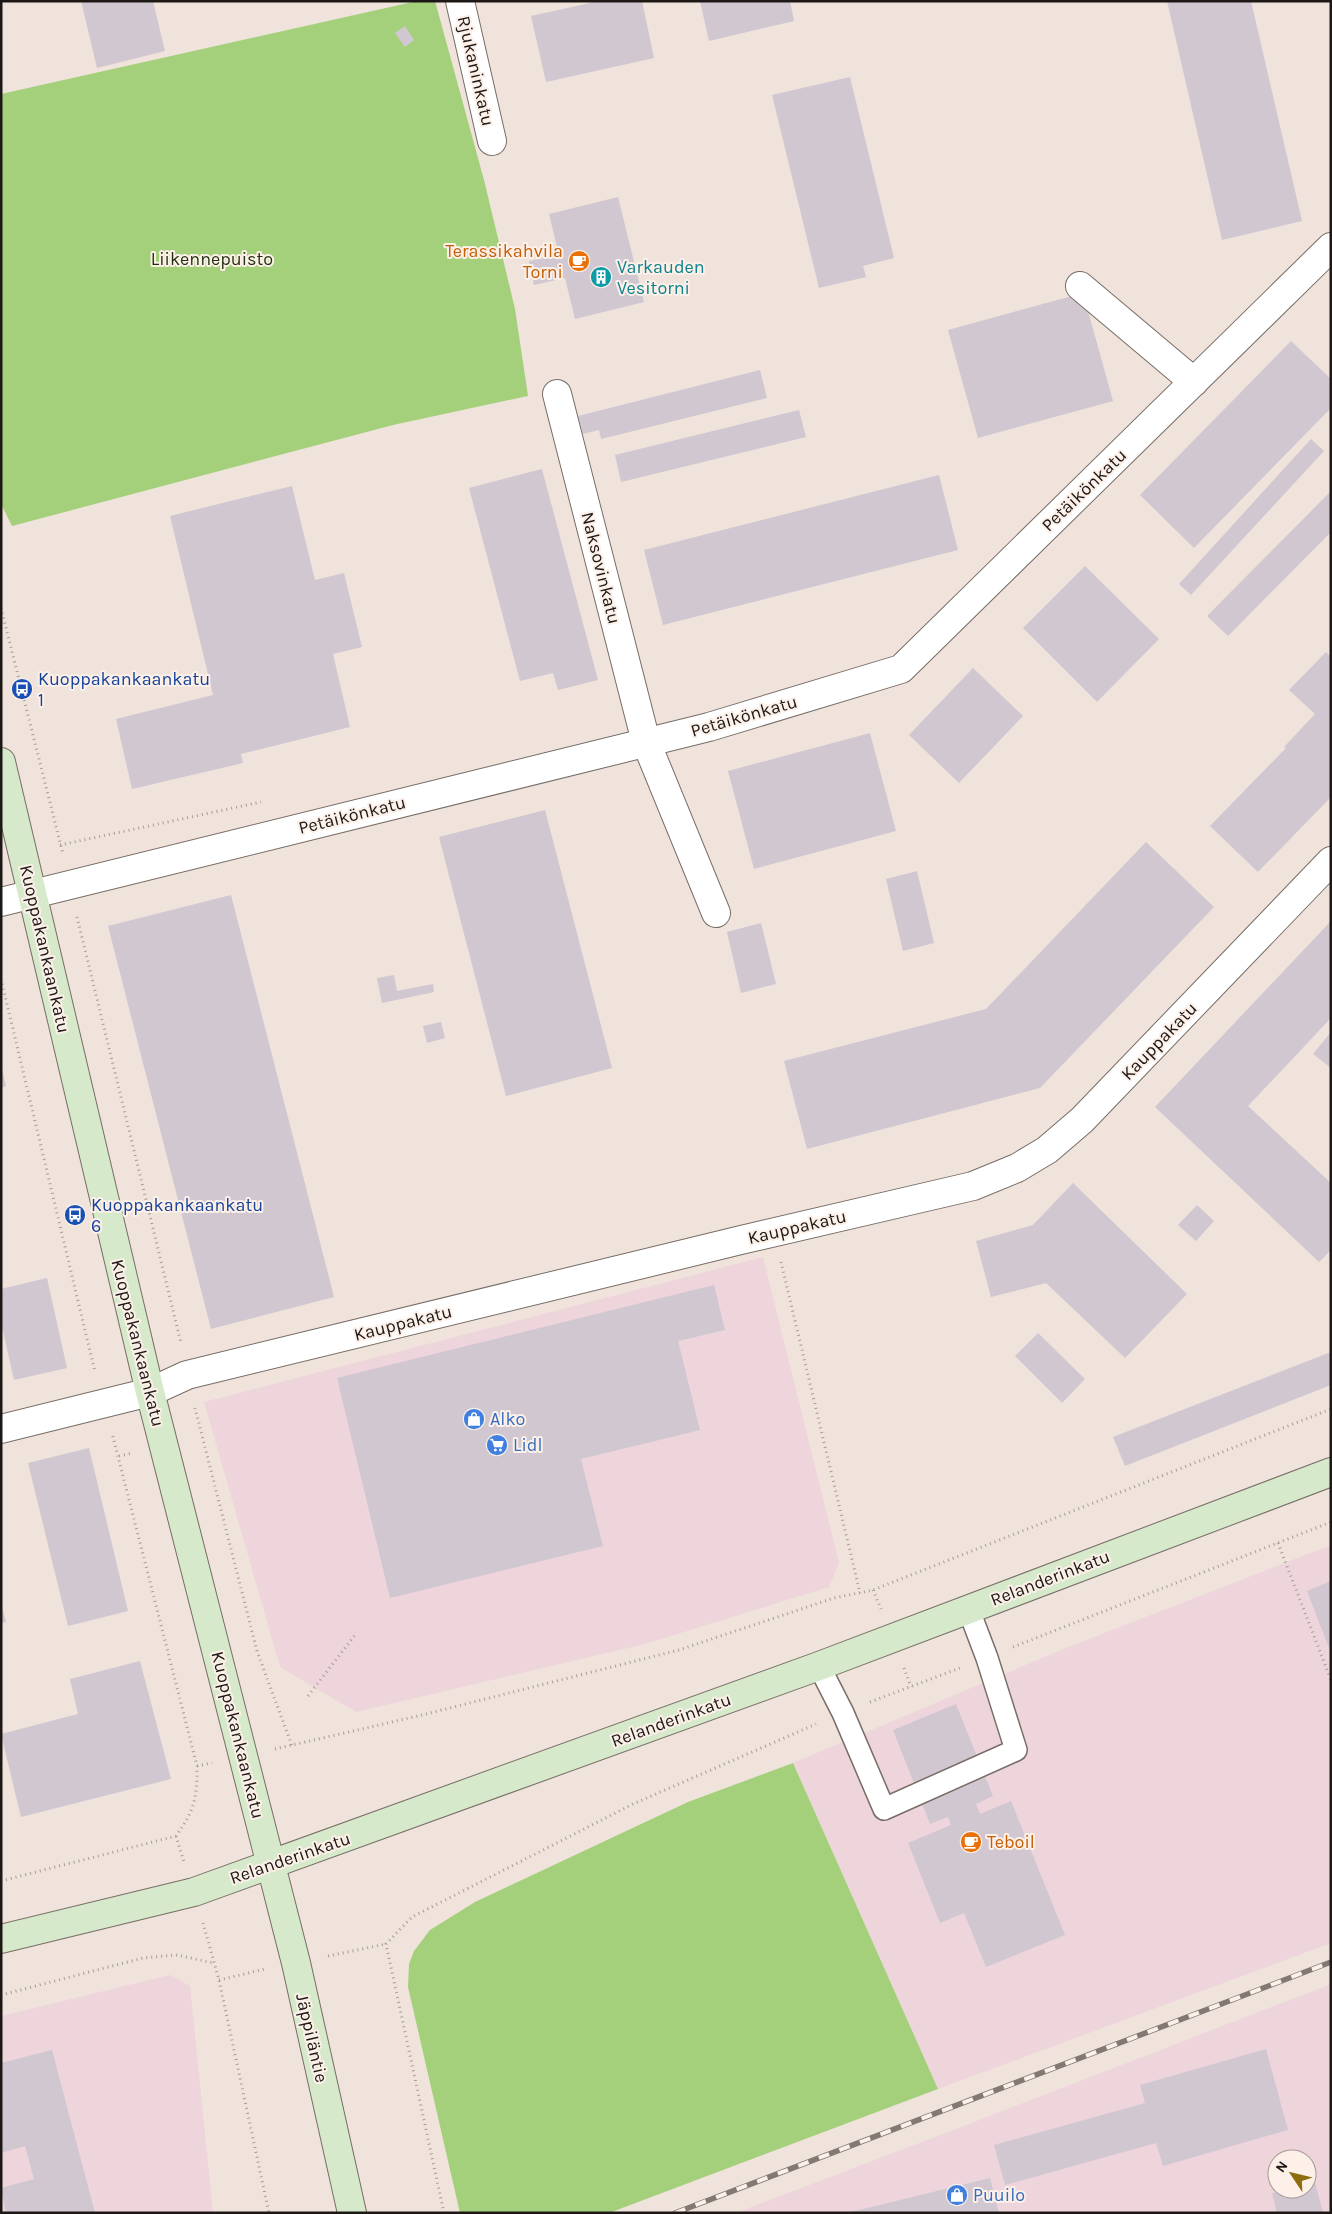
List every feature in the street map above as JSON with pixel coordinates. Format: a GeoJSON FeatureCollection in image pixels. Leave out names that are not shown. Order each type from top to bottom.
{"type":"FeatureCollection","features":[{"type":"Feature","properties":{"kind":"main road","name":"Kuoppakankaankatu"},"geometry":{"type":"LineString","coordinates":[[1,762],[150,1392],[270,1864]]}},
{"type":"Feature","properties":{"kind":"main road","name":"Relanderinkatu"},"geometry":{"type":"LineString","coordinates":[[1,1939],[194,1892],[340,1841],[819,1666],[1331,1472]]}},
{"type":"Feature","properties":{"kind":"main road","name":"Jäppiläntie"},"geometry":{"type":"LineString","coordinates":[[270,1864],[296,1962],[352,2213]]}},
{"type":"Feature","properties":{"kind":"street","name":"Rjukaninkatu"},"geometry":{"type":"LineString","coordinates":[[460,1],[492,141]]}},
{"type":"Feature","properties":{"kind":"street","name":"Petäikönkatu"},"geometry":{"type":"LineString","coordinates":[[1,902],[709,727],[901,669],[1331,247]]}},
{"type":"Feature","properties":{"kind":"street"},"geometry":{"type":"LineString","coordinates":[[1080,286],[1194,382]]}},
{"type":"Feature","properties":{"kind":"street","name":"Naksovinkatu"},"geometry":{"type":"LineString","coordinates":[[557,394],[646,742],[716,913]]}},
{"type":"Feature","properties":{"kind":"street","name":"Kauppakatu"},"geometry":{"type":"LineString","coordinates":[[1,1429],[150,1392],[187,1376],[749,1238],[973,1186],[1017,1168],[1047,1150],[1082,1120],[1331,862]]}},
{"type":"Feature","properties":{"kind":"lane"},"geometry":{"type":"LineString","coordinates":[[819,1666],[843,1713],[884,1809],[1016,1750],[987,1658],[968,1608]]}},
{"type":"Feature","properties":{"kind":"path"},"geometry":{"type":"LineString","coordinates":[[1,608],[64,858]]}},
{"type":"Feature","properties":{"kind":"path"},"geometry":{"type":"LineString","coordinates":[[61,844],[265,801]]}},
{"type":"Feature","properties":{"kind":"path"},"geometry":{"type":"LineString","coordinates":[[78,921],[181,1339]]}},
{"type":"Feature","properties":{"kind":"path"},"geometry":{"type":"LineString","coordinates":[[1,979],[98,1382]]}},
{"type":"Feature","properties":{"kind":"path"},"geometry":{"type":"LineString","coordinates":[[779,1255],[860,1593]]}},
{"type":"Feature","properties":{"kind":"path"},"geometry":{"type":"LineString","coordinates":[[193,1399],[200,1436],[257,1651],[292,1746]]}},
{"type":"Feature","properties":{"kind":"path"},"geometry":{"type":"LineString","coordinates":[[282,1748],[679,1650],[834,1598],[873,1590],[1331,1409]]}},
{"type":"Feature","properties":{"kind":"path"},"geometry":{"type":"LineString","coordinates":[[1,1881],[176,1836],[191,1816],[196,1796],[197,1766],[112,1431]]}},
{"type":"Feature","properties":{"kind":"path"},"geometry":{"type":"LineString","coordinates":[[342,1953],[386,1944],[412,1917],[633,1804],[843,1713],[1331,1522]]}},
{"type":"Feature","properties":{"kind":"path"},"geometry":{"type":"LineString","coordinates":[[1278,1543],[1331,1680]]}},
{"type":"Feature","properties":{"kind":"path"},"geometry":{"type":"LineString","coordinates":[[308,1696],[355,1635]]}},
{"type":"Feature","properties":{"kind":"path"},"geometry":{"type":"LineString","coordinates":[[209,1942],[220,1980],[269,2213]]}},
{"type":"Feature","properties":{"kind":"path"},"geometry":{"type":"LineString","coordinates":[[386,1944],[444,2213]]}},
{"type":"Feature","properties":{"kind":"path"},"geometry":{"type":"LineString","coordinates":[[1,1994],[143,1958],[176,1955],[214,1963]]}},
{"type":"Feature","properties":{"kind":"path"},"geometry":{"type":"LineString","coordinates":[[220,1980],[250,1973]]}},
{"type":"Feature","properties":{"kind":"shaded area"},"geometry":{"type":"Polygon","coordinates":[[[763,1257],[839,1563],[829,1587],[645,1644],[356,1712],[280,1667],[204,1402],[763,1257]]]}},
{"type":"Feature","properties":{"kind":"shaded area"},"geometry":{"type":"Polygon","coordinates":[[[1331,1545],[1331,1943],[938,2089],[793,1763],[1066,1648],[1331,1545]]]}},
{"type":"Feature","properties":{"kind":"shaded area"},"geometry":{"type":"Polygon","coordinates":[[[170,1975],[190,1986],[213,2213],[1,2213],[1,2016],[170,1975]]]}},
{"type":"Feature","properties":{"kind":"shaded area"},"geometry":{"type":"Polygon","coordinates":[[[1331,1984],[1331,2213],[736,2213],[956,2129],[1331,1984]]]}},
{"type":"Feature","properties":{"kind":"green space","name":"Liikennepuisto"},"geometry":{"type":"Polygon","coordinates":[[[417,1],[435,1],[484,180],[515,309],[528,396],[393,425],[12,526],[1,504],[1,94],[417,1]]]}},
{"type":"Feature","properties":{"kind":"green space"},"geometry":{"type":"Polygon","coordinates":[[[793,1763],[938,2089],[609,2213],[460,2213],[408,1987],[409,1964],[414,1951],[430,1930],[475,1902],[688,1802],[793,1763]]]}},
{"type":"Feature","properties":{"kind":"building"},"geometry":{"type":"Polygon","coordinates":[[[81,1],[153,1],[165,51],[97,68],[81,1]]]}},
{"type":"Feature","properties":{"kind":"building"},"geometry":{"type":"Polygon","coordinates":[[[599,1],[642,1],[654,58],[546,82],[531,16],[599,1]]]}},
{"type":"Feature","properties":{"kind":"building"},"geometry":{"type":"Polygon","coordinates":[[[700,1],[790,1],[794,21],[709,41],[700,1]]]}},
{"type":"Feature","properties":{"kind":"building"},"geometry":{"type":"Polygon","coordinates":[[[1167,1],[1251,1],[1302,221],[1222,240],[1167,1]]]}},
{"type":"Feature","properties":{"kind":"building"},"geometry":{"type":"Polygon","coordinates":[[[405,26],[414,40],[405,47],[395,33],[405,26]]]}},
{"type":"Feature","properties":{"kind":"building"},"geometry":{"type":"Polygon","coordinates":[[[850,77],[894,258],[863,266],[866,277],[819,288],[772,95],[850,77]]]}},
{"type":"Feature","properties":{"kind":"building","name":"Varkauden Vesitorni"},"geometry":{"type":"Polygon","coordinates":[[[618,197],[644,302],[575,319],[565,278],[534,285],[529,261],[559,255],[549,214],[618,197]]]}},
{"type":"Feature","properties":{"kind":"building"},"geometry":{"type":"Polygon","coordinates":[[[1083,293],[1113,401],[978,438],[948,330],[1083,293]]]}},
{"type":"Feature","properties":{"kind":"building"},"geometry":{"type":"Polygon","coordinates":[[[1291,341],[1331,379],[1331,408],[1194,548],[1140,495],[1291,341]]]}},
{"type":"Feature","properties":{"kind":"building"},"geometry":{"type":"Polygon","coordinates":[[[760,370],[767,398],[601,439],[599,430],[583,434],[578,416],[760,370]]]}},
{"type":"Feature","properties":{"kind":"building"},"geometry":{"type":"Polygon","coordinates":[[[799,410],[806,437],[621,482],[615,455],[799,410]]]}},
{"type":"Feature","properties":{"kind":"building"},"geometry":{"type":"Polygon","coordinates":[[[1311,439],[1324,451],[1191,595],[1179,584],[1311,439]]]}},
{"type":"Feature","properties":{"kind":"building"},"geometry":{"type":"Polygon","coordinates":[[[542,469],[598,680],[558,690],[553,673],[520,681],[469,488],[542,469]]]}},
{"type":"Feature","properties":{"kind":"building"},"geometry":{"type":"Polygon","coordinates":[[[939,475],[958,550],[663,625],[644,550],[939,475]]]}},
{"type":"Feature","properties":{"kind":"building"},"geometry":{"type":"Polygon","coordinates":[[[292,486],[315,580],[344,573],[362,647],[333,654],[350,727],[241,754],[243,763],[132,789],[116,719],[213,695],[170,516],[292,486]]]}},
{"type":"Feature","properties":{"kind":"building"},"geometry":{"type":"Polygon","coordinates":[[[1331,491],[1331,532],[1228,636],[1207,616],[1331,491]]]}},
{"type":"Feature","properties":{"kind":"building"},"geometry":{"type":"Polygon","coordinates":[[[1085,566],[1159,639],[1097,702],[1023,628],[1085,566]]]}},
{"type":"Feature","properties":{"kind":"building"},"geometry":{"type":"Polygon","coordinates":[[[1326,652],[1331,657],[1331,797],[1258,872],[1210,826],[1286,748],[1284,747],[1315,714],[1289,690],[1326,652]]]}},
{"type":"Feature","properties":{"kind":"building"},"geometry":{"type":"Polygon","coordinates":[[[973,668],[1023,716],[959,783],[909,735],[973,668]]]}},
{"type":"Feature","properties":{"kind":"building"},"geometry":{"type":"Polygon","coordinates":[[[870,733],[896,831],[754,869],[728,771],[870,733]]]}},
{"type":"Feature","properties":{"kind":"building"},"geometry":{"type":"Polygon","coordinates":[[[545,810],[612,1068],[506,1096],[439,837],[545,810]]]}},
{"type":"Feature","properties":{"kind":"building"},"geometry":{"type":"Polygon","coordinates":[[[1146,842],[1214,907],[1040,1088],[807,1149],[784,1061],[986,1009],[1146,842]]]}},
{"type":"Feature","properties":{"kind":"building"},"geometry":{"type":"Polygon","coordinates":[[[917,871],[934,943],[903,951],[886,879],[917,871]]]}},
{"type":"Feature","properties":{"kind":"building"},"geometry":{"type":"Polygon","coordinates":[[[231,895],[334,1297],[211,1329],[108,926],[231,895]]]}},
{"type":"Feature","properties":{"kind":"building"},"geometry":{"type":"Polygon","coordinates":[[[1331,921],[1331,1018],[1248,1106],[1331,1183],[1331,1250],[1319,1262],[1155,1107],[1331,921]]]}},
{"type":"Feature","properties":{"kind":"building"},"geometry":{"type":"Polygon","coordinates":[[[761,923],[776,984],[741,993],[727,932],[761,923]]]}},
{"type":"Feature","properties":{"kind":"building"},"geometry":{"type":"Polygon","coordinates":[[[394,975],[397,991],[433,984],[434,992],[382,1003],[377,978],[394,975]]]}},
{"type":"Feature","properties":{"kind":"building"},"geometry":{"type":"Polygon","coordinates":[[[441,1022],[445,1038],[427,1043],[423,1026],[441,1022]]]}},
{"type":"Feature","properties":{"kind":"building"},"geometry":{"type":"Polygon","coordinates":[[[1331,1032],[1331,1068],[1313,1054],[1331,1032]]]}},
{"type":"Feature","properties":{"kind":"building"},"geometry":{"type":"Polygon","coordinates":[[[1,1070],[6,1086],[1,1088],[1,1070]]]}},
{"type":"Feature","properties":{"kind":"building"},"geometry":{"type":"Polygon","coordinates":[[[1073,1183],[1187,1294],[1125,1358],[1046,1283],[991,1297],[976,1241],[1033,1225],[1073,1183]]]}},
{"type":"Feature","properties":{"kind":"building"},"geometry":{"type":"Polygon","coordinates":[[[1197,1205],[1214,1221],[1196,1241],[1178,1225],[1197,1205]]]}},
{"type":"Feature","properties":{"kind":"building"},"geometry":{"type":"Polygon","coordinates":[[[47,1278],[67,1368],[14,1380],[1,1322],[1,1289],[47,1278]]]}},
{"type":"Feature","properties":{"kind":"building","name":"Lidl"},"geometry":{"type":"Polygon","coordinates":[[[714,1285],[725,1330],[678,1341],[700,1430],[581,1459],[603,1546],[390,1598],[337,1378],[714,1285]]]}},
{"type":"Feature","properties":{"kind":"building"},"geometry":{"type":"Polygon","coordinates":[[[1038,1333],[1085,1379],[1062,1403],[1015,1356],[1038,1333]]]}},
{"type":"Feature","properties":{"kind":"building"},"geometry":{"type":"Polygon","coordinates":[[[1331,1352],[1331,1385],[1125,1466],[1113,1437],[1331,1352]]]}},
{"type":"Feature","properties":{"kind":"building"},"geometry":{"type":"Polygon","coordinates":[[[89,1448],[128,1611],[68,1626],[28,1463],[89,1448]]]}},
{"type":"Feature","properties":{"kind":"building"},"geometry":{"type":"Polygon","coordinates":[[[1331,1581],[1331,1653],[1307,1591],[1331,1581]]]}},
{"type":"Feature","properties":{"kind":"building"},"geometry":{"type":"Polygon","coordinates":[[[1,1604],[6,1622],[1,1623],[1,1604]]]}},
{"type":"Feature","properties":{"kind":"building"},"geometry":{"type":"Polygon","coordinates":[[[140,1661],[171,1779],[21,1817],[1,1734],[78,1714],[70,1679],[140,1661]]]}},
{"type":"Feature","properties":{"kind":"building"},"geometry":{"type":"Polygon","coordinates":[[[956,1704],[993,1796],[976,1804],[980,1814],[1011,1801],[1065,1935],[986,1967],[964,1913],[940,1923],[908,1843],[951,1825],[948,1817],[930,1824],[893,1730],[956,1704]]]}},
{"type":"Feature","properties":{"kind":"building"},"geometry":{"type":"Polygon","coordinates":[[[1266,2049],[1288,2130],[1163,2166],[1156,2143],[1005,2185],[994,2145],[1145,2103],[1140,2085],[1266,2049]]]}},
{"type":"Feature","properties":{"kind":"building"},"geometry":{"type":"Polygon","coordinates":[[[52,2050],[95,2213],[6,2213],[1,2188],[34,2179],[25,2146],[1,2153],[1,2063],[52,2050]]]}},
{"type":"Feature","properties":{"kind":"building","name":"Puuilo"},"geometry":{"type":"Polygon","coordinates":[[[990,2178],[999,2213],[851,2213],[851,2212],[990,2178]]]}},
{"type":"Feature","properties":{"kind":"building"},"geometry":{"type":"Polygon","coordinates":[[[1317,2190],[1323,2213],[1277,2213],[1274,2199],[1317,2199],[1317,2190]]]}},
{"type":"Feature","properties":{"kind":"railway"},"geometry":{"type":"LineString","coordinates":[[675,2213],[1331,1962]]}},
{"type":"Feature","properties":{"kind":"place","name":"Terassikahvila Torni"},"geometry":{"type":"Point","coordinates":[579,261]}},
{"type":"Feature","properties":{"kind":"place","name":"Varkauden Vesitorni"},"geometry":{"type":"Point","coordinates":[601,277]}},
{"type":"Feature","properties":{"kind":"place","name":"Kuoppakankaankatu 1"},"geometry":{"type":"Point","coordinates":[22,689]}},
{"type":"Feature","properties":{"kind":"place","name":"Kuoppakankaankatu 6"},"geometry":{"type":"Point","coordinates":[75,1215]}},
{"type":"Feature","properties":{"kind":"place","name":"Alko"},"geometry":{"type":"Point","coordinates":[474,1419]}},
{"type":"Feature","properties":{"kind":"place","name":"Lidl"},"geometry":{"type":"Point","coordinates":[497,1445]}},
{"type":"Feature","properties":{"kind":"place","name":"Teboil"},"geometry":{"type":"Point","coordinates":[971,1842]}},
{"type":"Feature","properties":{"kind":"place","name":"Puuilo"},"geometry":{"type":"Point","coordinates":[957,2195]}}]}
